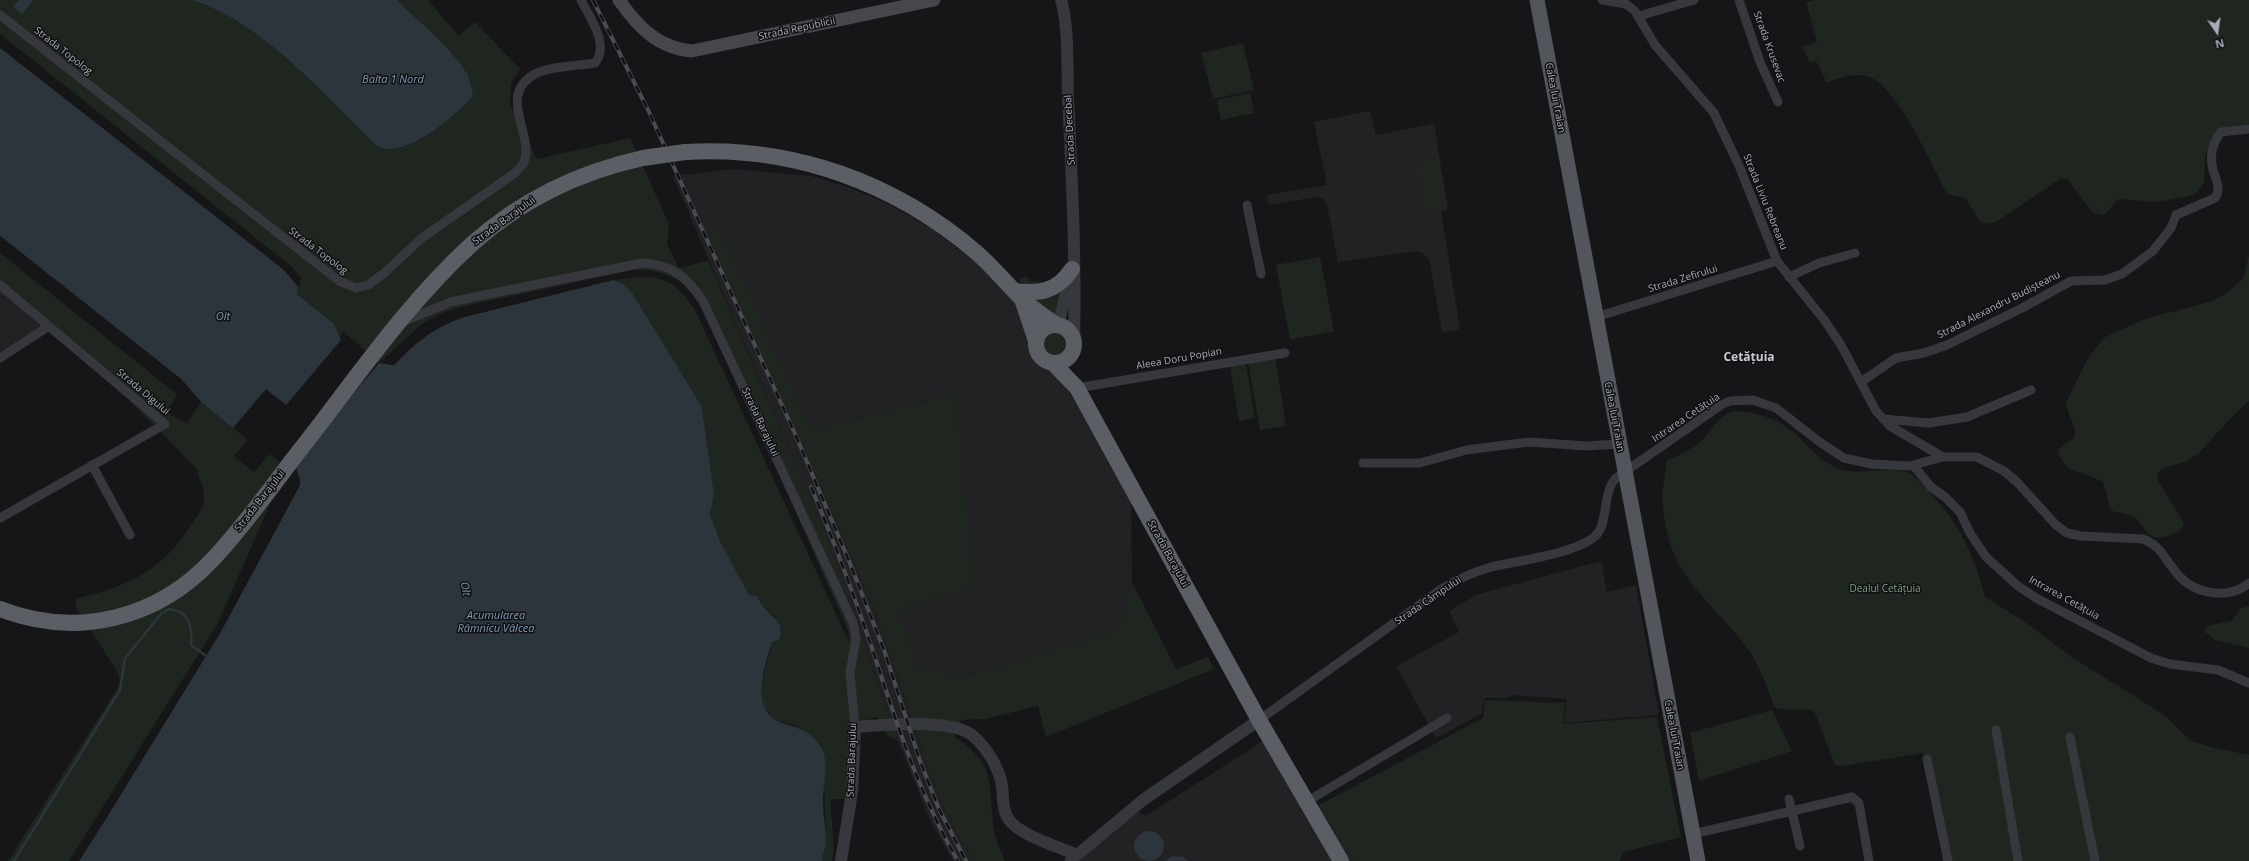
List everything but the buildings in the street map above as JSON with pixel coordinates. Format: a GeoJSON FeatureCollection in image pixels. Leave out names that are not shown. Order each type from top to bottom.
{"type":"FeatureCollection","features":[{"type":"Feature","properties":{"kind":"highway","name":"Strada Barajului"},"geometry":{"type":"LineString","coordinates":[[0,609],[28,619],[57,624],[81,624],[121,616],[135,611],[162,599],[186,583],[218,553],[399,323],[460,255],[492,227],[540,195],[577,178],[643,158],[686,152],[725,151],[778,156],[827,168],[857,179],[904,201],[944,226],[978,253],[1018,295],[1056,325]]}},
{"type":"Feature","properties":{"kind":"highway"},"geometry":{"type":"LineString","coordinates":[[1018,295],[1050,290],[1061,283],[1072,269]]}},
{"type":"Feature","properties":{"kind":"highway","name":"Strada Barajului"},"geometry":{"type":"LineString","coordinates":[[1018,295],[1036,341]]}},
{"type":"Feature","properties":{"kind":"highway"},"geometry":{"type":"LineString","coordinates":[[1056,325],[1069,331],[1073,347],[1065,360],[1053,363],[1043,359],[1039,355],[1036,341],[1040,331],[1056,325]]}},
{"type":"Feature","properties":{"kind":"highway","name":"Strada Barajului"},"geometry":{"type":"LineString","coordinates":[[1073,347],[1077,388]]}},
{"type":"Feature","properties":{"kind":"highway","name":"Strada Barajului"},"geometry":{"type":"LineString","coordinates":[[1053,363],[1077,388],[1259,720],[1341,861]]}},
{"type":"Feature","properties":{"kind":"main road","name":"Strada Republicii"},"geometry":{"type":"LineString","coordinates":[[619,0],[636,23],[661,44],[683,50],[712,48],[934,0]]}},
{"type":"Feature","properties":{"kind":"main road","name":"Calea lui Traian"},"geometry":{"type":"LineString","coordinates":[[1536,0],[1698,861]]}},
{"type":"Feature","properties":{"kind":"street","name":"Strada Topolog"},"geometry":{"type":"LineString","coordinates":[[0,15],[339,282],[356,288],[368,285],[382,275],[422,238],[515,173],[523,165],[526,155],[517,104],[522,84],[535,74],[595,63],[600,57],[601,51],[598,34],[581,0]]}},
{"type":"Feature","properties":{"kind":"street","name":"Strada Liviu Rebreanu"},"geometry":{"type":"LineString","coordinates":[[1602,0],[1626,4],[1636,10],[1655,45],[1707,103],[1718,119],[1777,261],[1825,321],[1882,419],[1890,426],[1943,457]]}},
{"type":"Feature","properties":{"kind":"street"},"geometry":{"type":"LineString","coordinates":[[1639,16],[1694,0]]}},
{"type":"Feature","properties":{"kind":"street","name":"Strada Krusevac"},"geometry":{"type":"LineString","coordinates":[[1739,0],[1760,62],[1778,102]]}},
{"type":"Feature","properties":{"kind":"street","name":"Strada Decebal"},"geometry":{"type":"LineString","coordinates":[[1063,2],[1074,253],[1073,347]]}},
{"type":"Feature","properties":{"kind":"street","name":"Strada Alexandru Budișteanu"},"geometry":{"type":"LineString","coordinates":[[1861,382],[1896,358],[1924,354],[1947,345],[2024,308],[2071,281],[2105,280],[2122,274],[2153,251],[2171,228],[2176,215],[2215,198],[2219,189],[2212,164],[2213,148],[2220,132],[2249,129]]}},
{"type":"Feature","properties":{"kind":"street"},"geometry":{"type":"LineString","coordinates":[[1247,205],[1261,274]]}},
{"type":"Feature","properties":{"kind":"street","name":"Strada Decebal"},"geometry":{"type":"LineString","coordinates":[[1056,325],[1065,304],[1074,253]]}},
{"type":"Feature","properties":{"kind":"street"},"geometry":{"type":"LineString","coordinates":[[1789,276],[1824,261],[1855,253]]}},
{"type":"Feature","properties":{"kind":"street","name":"Strada Zefirului"},"geometry":{"type":"LineString","coordinates":[[1596,317],[1777,261]]}},
{"type":"Feature","properties":{"kind":"street","name":"Strada Barajului"},"geometry":{"type":"LineString","coordinates":[[399,323],[459,301],[642,263],[656,264],[671,269],[687,278],[703,301],[853,622],[856,638],[850,673],[855,727],[852,792],[841,861]]}},
{"type":"Feature","properties":{"kind":"street","name":"Strada Digului"},"geometry":{"type":"LineString","coordinates":[[0,285],[165,424],[0,518]]}},
{"type":"Feature","properties":{"kind":"street"},"geometry":{"type":"LineString","coordinates":[[0,358],[49,326]]}},
{"type":"Feature","properties":{"kind":"street","name":"Aleea Doru Popian"},"geometry":{"type":"LineString","coordinates":[[1077,388],[1285,352]]}},
{"type":"Feature","properties":{"kind":"street"},"geometry":{"type":"LineString","coordinates":[[1882,419],[1929,423],[1967,417],[2032,390]]}},
{"type":"Feature","properties":{"kind":"street","name":"Intrarea Cetățuia"},"geometry":{"type":"LineString","coordinates":[[1625,473],[1711,412],[1730,401],[1742,400],[1765,403],[1776,408],[1827,447],[1844,458],[1872,464],[1914,466],[1943,457]]}},
{"type":"Feature","properties":{"kind":"street"},"geometry":{"type":"LineString","coordinates":[[1363,463],[1420,463],[1466,450],[1523,442],[1587,446],[1619,444]]}},
{"type":"Feature","properties":{"kind":"street"},"geometry":{"type":"LineString","coordinates":[[1943,457],[1977,457],[1992,463],[2017,482],[2056,525],[2067,533],[2080,536],[2143,539],[2152,542],[2184,581],[2201,589],[2223,594],[2240,591],[2249,583]]}},
{"type":"Feature","properties":{"kind":"street"},"geometry":{"type":"LineString","coordinates":[[92,466],[130,535]]}},
{"type":"Feature","properties":{"kind":"street","name":"Intrarea Cetățuia"},"geometry":{"type":"LineString","coordinates":[[1914,466],[1931,488],[1945,497],[1960,512],[1970,533],[1986,557],[2012,581],[2036,598],[2151,658],[2170,664],[2218,670],[2249,683]]}},
{"type":"Feature","properties":{"kind":"street","name":"Strada Câmpului"},"geometry":{"type":"LineString","coordinates":[[1259,720],[1443,588],[1464,576],[1490,567],[1570,549],[1584,543],[1599,532],[1610,486],[1616,478],[1625,473]]}},
{"type":"Feature","properties":{"kind":"street"},"geometry":{"type":"LineString","coordinates":[[1306,802],[1447,718]]}},
{"type":"Feature","properties":{"kind":"street"},"geometry":{"type":"LineString","coordinates":[[855,727],[920,725],[955,728],[969,733],[983,746],[997,768],[1003,788],[1006,813],[1010,822],[1028,834],[1073,858],[1143,800],[1259,720]]}},
{"type":"Feature","properties":{"kind":"street"},"geometry":{"type":"LineString","coordinates":[[1996,730],[2018,861]]}},
{"type":"Feature","properties":{"kind":"street"},"geometry":{"type":"LineString","coordinates":[[2070,737],[2095,861]]}},
{"type":"Feature","properties":{"kind":"street"},"geometry":{"type":"LineString","coordinates":[[1927,759],[1948,861]]}},
{"type":"Feature","properties":{"kind":"street"},"geometry":{"type":"LineString","coordinates":[[1693,834],[1852,796],[1859,803],[1869,861]]}},
{"type":"Feature","properties":{"kind":"street"},"geometry":{"type":"LineString","coordinates":[[1789,799],[1800,846]]}},
{"type":"Feature","properties":{"kind":"shaded area"},"geometry":{"type":"Polygon","coordinates":[[[1370,111],[1376,135],[1434,124],[1448,209],[1441,211],[1460,329],[1442,333],[1430,263],[1428,257],[1422,253],[1416,251],[1338,262],[1327,203],[1321,198],[1316,197],[1269,205],[1267,195],[1327,185],[1314,122],[1370,111]]]}},
{"type":"Feature","properties":{"kind":"shaded area"},"geometry":{"type":"Polygon","coordinates":[[[733,169],[811,176],[847,187],[886,203],[931,228],[983,268],[1016,305],[1079,409],[1131,503],[1132,582],[1117,629],[1037,655],[964,675],[919,669],[900,609],[955,394],[810,429],[778,361],[709,234],[878,618],[930,775],[946,813],[973,861],[953,861],[930,820],[898,741],[858,625],[810,497],[673,176],[733,169]]]}},
{"type":"Feature","properties":{"kind":"shaded area"},"geometry":{"type":"Polygon","coordinates":[[[0,283],[57,327],[0,361],[0,283]]]}},
{"type":"Feature","properties":{"kind":"shaded area"},"geometry":{"type":"Polygon","coordinates":[[[1601,561],[1607,592],[1636,585],[1659,715],[1564,723],[1567,699],[1515,695],[1507,698],[1485,698],[1481,714],[1436,738],[1396,666],[1459,632],[1449,611],[1476,595],[1601,561]]]}},
{"type":"Feature","properties":{"kind":"shaded area"},"geometry":{"type":"Polygon","coordinates":[[[1263,741],[1304,812],[1319,805],[1355,861],[1077,861],[1138,811],[1146,816],[1263,741]]]}},
{"type":"Feature","properties":{"kind":"green space"},"geometry":{"type":"Polygon","coordinates":[[[0,0],[192,0],[218,10],[267,42],[313,83],[376,145],[389,150],[466,71],[397,0],[428,0],[459,36],[475,22],[520,69],[511,83],[510,105],[537,159],[630,138],[669,224],[667,244],[679,268],[708,260],[810,497],[839,571],[898,741],[887,735],[877,717],[851,724],[847,799],[830,799],[834,849],[832,861],[822,861],[826,841],[823,750],[796,726],[771,718],[764,708],[762,700],[763,680],[773,640],[775,616],[765,610],[757,596],[749,595],[721,543],[710,515],[714,495],[702,407],[623,284],[613,280],[640,277],[670,283],[679,290],[696,312],[849,642],[849,634],[844,621],[775,465],[698,301],[692,293],[678,280],[670,276],[652,271],[633,270],[465,306],[443,313],[423,323],[379,363],[344,332],[339,338],[334,324],[297,294],[301,278],[292,267],[0,34],[0,0]]]}},
{"type":"Feature","properties":{"kind":"green space"},"geometry":{"type":"Polygon","coordinates":[[[1814,0],[2249,0],[2249,124],[2230,126],[2217,130],[2205,156],[2204,183],[2197,192],[2191,196],[2156,202],[2118,199],[2104,215],[2093,213],[2069,181],[2060,179],[1996,222],[1985,224],[1980,221],[1965,198],[1950,195],[1945,190],[1902,110],[1891,95],[1880,84],[1869,77],[1858,75],[1847,76],[1827,83],[1816,61],[1810,63],[1802,46],[1817,42],[1806,2],[1814,0]]]}},
{"type":"Feature","properties":{"kind":"green space"},"geometry":{"type":"Polygon","coordinates":[[[1243,43],[1254,90],[1213,99],[1201,53],[1243,43]]]}},
{"type":"Feature","properties":{"kind":"green space"},"geometry":{"type":"Polygon","coordinates":[[[1250,93],[1254,113],[1221,120],[1217,100],[1250,93]]]}},
{"type":"Feature","properties":{"kind":"green space"},"geometry":{"type":"Polygon","coordinates":[[[1439,158],[1447,206],[1423,210],[1415,162],[1439,158]]]}},
{"type":"Feature","properties":{"kind":"green space"},"geometry":{"type":"Polygon","coordinates":[[[721,231],[810,429],[955,394],[975,586],[900,609],[919,669],[964,675],[1037,655],[1117,629],[1132,582],[1176,669],[1208,657],[1214,669],[1046,737],[1038,706],[985,719],[961,720],[955,737],[970,748],[980,760],[986,771],[991,794],[996,838],[1005,861],[973,861],[946,813],[930,775],[878,618],[708,234],[721,231]]]}},
{"type":"Feature","properties":{"kind":"green space"},"geometry":{"type":"Polygon","coordinates":[[[0,253],[177,394],[167,413],[187,423],[201,402],[248,440],[234,456],[254,472],[270,454],[289,470],[276,490],[218,623],[69,861],[8,861],[118,687],[120,681],[118,673],[75,605],[77,598],[112,589],[156,565],[180,541],[200,511],[204,502],[204,494],[197,469],[57,327],[0,283],[0,253]]]}},
{"type":"Feature","properties":{"kind":"green space"},"geometry":{"type":"Polygon","coordinates":[[[2249,255],[2249,401],[2198,454],[2185,462],[2165,468],[2157,473],[2158,481],[2184,523],[2181,530],[2178,532],[2171,535],[2156,537],[2147,532],[2132,516],[2111,510],[2103,482],[2076,471],[2064,464],[2060,458],[2058,450],[2075,436],[2074,427],[2066,403],[2089,356],[2105,337],[2145,319],[2213,301],[2228,292],[2243,279],[2249,255]]]}},
{"type":"Feature","properties":{"kind":"green space"},"geometry":{"type":"Polygon","coordinates":[[[1320,257],[1334,331],[1290,340],[1276,265],[1320,257]]]}},
{"type":"Feature","properties":{"kind":"green space"},"geometry":{"type":"Polygon","coordinates":[[[1065,270],[1058,282],[1045,287],[1031,286],[1024,284],[1019,280],[1025,276],[1030,281],[1040,282],[1042,285],[1065,270]]]}},
{"type":"Feature","properties":{"kind":"green space"},"geometry":{"type":"Polygon","coordinates":[[[1063,286],[1058,313],[1051,317],[1033,298],[1063,286]]]}},
{"type":"Feature","properties":{"kind":"green space"},"geometry":{"type":"Polygon","coordinates":[[[1055,332],[1064,335],[1067,344],[1064,353],[1055,356],[1046,353],[1043,344],[1046,335],[1055,332]]]}},
{"type":"Feature","properties":{"kind":"green space"},"geometry":{"type":"Polygon","coordinates":[[[1275,357],[1286,426],[1260,430],[1248,362],[1275,357]]]}},
{"type":"Feature","properties":{"kind":"green space"},"geometry":{"type":"Polygon","coordinates":[[[1246,364],[1255,418],[1239,421],[1230,366],[1246,364]]]}},
{"type":"Feature","properties":{"kind":"green space","name":"Dealul Cetățuia"},"geometry":{"type":"Polygon","coordinates":[[[1733,411],[1759,414],[1783,424],[1821,458],[1840,469],[1858,472],[1897,470],[1912,475],[1938,502],[1957,527],[1976,566],[1985,597],[2022,620],[2070,656],[2163,714],[2190,740],[2210,747],[2249,755],[2249,861],[1944,861],[1923,753],[1843,766],[1835,765],[1815,713],[1812,710],[1778,709],[1774,706],[1763,676],[1752,655],[1694,586],[1683,571],[1674,553],[1667,533],[1662,496],[1667,460],[1685,452],[1697,444],[1719,420],[1733,411]]]}},
{"type":"Feature","properties":{"kind":"green space"},"geometry":{"type":"Polygon","coordinates":[[[2249,606],[2249,648],[2215,640],[2205,632],[2207,626],[2232,621],[2241,608],[2249,606]]]}},
{"type":"Feature","properties":{"kind":"green space"},"geometry":{"type":"Polygon","coordinates":[[[1485,700],[1565,703],[1563,724],[1657,717],[1681,837],[1624,852],[1619,861],[1354,861],[1319,805],[1483,718],[1485,700]]]}},
{"type":"Feature","properties":{"kind":"green space"},"geometry":{"type":"Polygon","coordinates":[[[1772,710],[1792,751],[1699,781],[1690,733],[1772,710]]]}},
{"type":"Feature","properties":{"kind":"water"},"geometry":{"type":"Polygon","coordinates":[[[19,0],[33,0],[22,14],[13,7],[19,0]]]}},
{"type":"Feature","properties":{"kind":"water","name":"Balta 1 Nord"},"geometry":{"type":"Polygon","coordinates":[[[192,0],[397,0],[460,63],[468,77],[473,96],[447,121],[424,137],[401,147],[389,149],[383,148],[376,145],[291,62],[268,43],[244,25],[218,11],[192,0]]]}},
{"type":"Feature","properties":{"kind":"water","name":"Olt"},"geometry":{"type":"Polygon","coordinates":[[[0,48],[283,269],[298,286],[297,294],[334,324],[341,340],[286,405],[266,389],[233,428],[201,402],[181,379],[0,236],[0,48]]]}},
{"type":"Feature","properties":{"kind":"water","name":"Acumularea Râmnicu Vâlcea"},"geometry":{"type":"Polygon","coordinates":[[[613,280],[623,284],[632,293],[702,407],[714,495],[710,515],[721,543],[749,595],[757,596],[761,603],[780,625],[780,639],[772,642],[763,674],[762,698],[765,708],[770,716],[780,722],[798,728],[813,737],[818,742],[824,754],[825,768],[823,813],[826,831],[826,845],[822,861],[79,861],[220,633],[300,485],[296,468],[343,406],[379,363],[394,365],[424,338],[460,318],[613,280]]]}},
{"type":"Feature","properties":{"kind":"water"},"geometry":{"type":"Polygon","coordinates":[[[1149,831],[1160,835],[1164,846],[1160,857],[1149,861],[1138,857],[1134,846],[1138,835],[1149,831]]]}},
{"type":"Feature","properties":{"kind":"water"},"geometry":{"type":"Polygon","coordinates":[[[1173,856],[1183,857],[1188,861],[1165,861],[1173,856]]]}},
{"type":"Feature","properties":{"kind":"pier"},"geometry":{"type":"Polygon","coordinates":[[[0,46],[285,268],[299,284],[298,286],[283,269],[0,46]]]}},
{"type":"Feature","properties":{"kind":"pier"},"geometry":{"type":"Polygon","coordinates":[[[0,236],[181,379],[201,402],[200,403],[180,380],[0,239],[0,236]]]}},
{"type":"Feature","properties":{"kind":"pier"},"geometry":{"type":"Polygon","coordinates":[[[612,278],[617,279],[460,318],[439,327],[417,342],[394,365],[379,363],[381,361],[394,363],[415,340],[438,325],[459,316],[612,278]]]}},
{"type":"Feature","properties":{"kind":"pier"},"geometry":{"type":"Polygon","coordinates":[[[296,468],[300,485],[220,633],[106,819],[79,861],[77,861],[219,632],[298,485],[294,470],[296,468]]]}},
{"type":"Feature","properties":{"kind":"waterway"},"geometry":{"type":"LineString","coordinates":[[14,861],[120,690],[125,658],[162,613],[169,609],[182,613],[189,624],[191,632],[191,645],[209,658]]}},
{"type":"Feature","properties":{"kind":"railway"},"geometry":{"type":"LineString","coordinates":[[593,0],[649,112],[796,436],[849,561],[884,650],[920,761],[939,809],[966,861]]}},
{"type":"Feature","properties":{"kind":"railway"},"geometry":{"type":"LineString","coordinates":[[811,487],[852,591],[910,760],[932,811],[958,861]]}},
{"type":"Feature","properties":{"kind":"district","name":"Cetățuia"},"geometry":{"type":"Point","coordinates":[1749,358]}}]}
